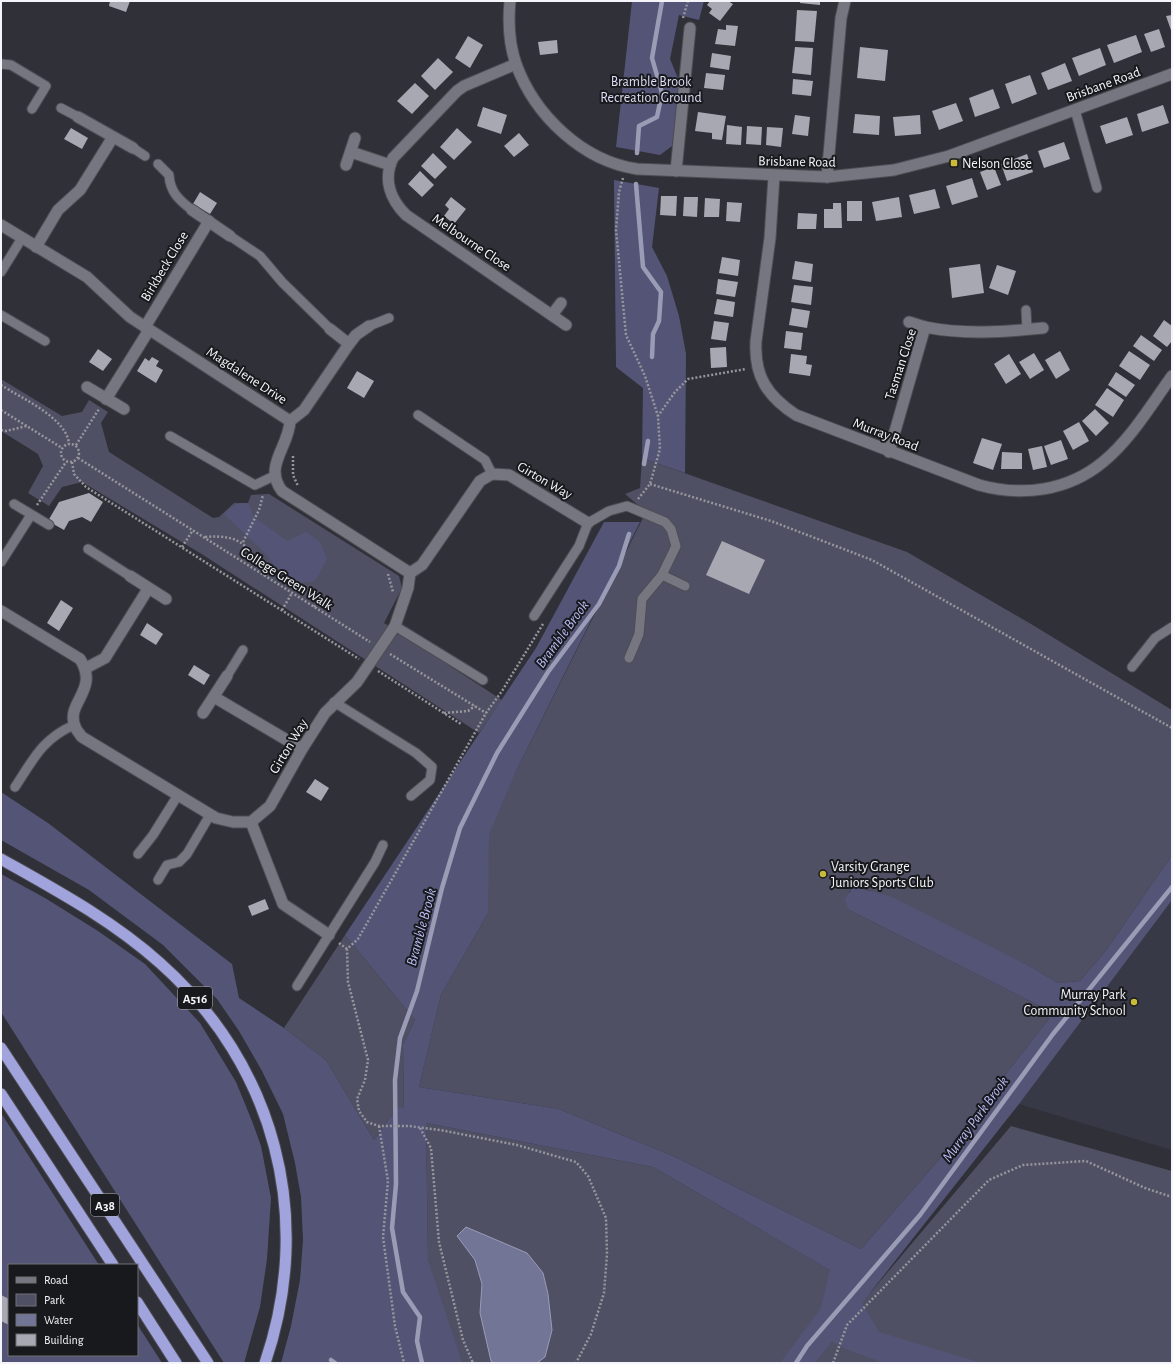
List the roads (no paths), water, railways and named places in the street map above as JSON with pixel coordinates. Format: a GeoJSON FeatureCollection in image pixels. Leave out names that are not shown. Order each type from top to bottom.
{"type":"FeatureCollection","features":[{"type":"Feature","properties":{"kind":"highway","name":"A516"},"geometry":{"type":"LineString","coordinates":[[1,859],[50,886],[109,923],[159,962],[177,979],[216,1024],[228,1040],[247,1074],[261,1105],[271,1134],[281,1173],[285,1215],[286,1262],[283,1288],[277,1321],[264,1363]]}},
{"type":"Feature","properties":{"kind":"highway","name":"A38"},"geometry":{"type":"LineString","coordinates":[[1,1048],[208,1363]]}},
{"type":"Feature","properties":{"kind":"highway","name":"A38"},"geometry":{"type":"LineString","coordinates":[[1,1094],[112,1264]]}},
{"type":"Feature","properties":{"kind":"highway"},"geometry":{"type":"LineString","coordinates":[[138,1304],[176,1363]]}},
{"type":"Feature","properties":{"kind":"street","name":"Brisbane Road"},"geometry":{"type":"LineString","coordinates":[[510,1],[510,31],[516,64],[530,94],[555,125],[588,151],[613,164],[625,167],[676,171],[827,178],[876,173],[927,162],[956,153],[1172,74]]}},
{"type":"Feature","properties":{"kind":"street"},"geometry":{"type":"LineString","coordinates":[[827,178],[840,25],[845,1]]}},
{"type":"Feature","properties":{"kind":"street"},"geometry":{"type":"LineString","coordinates":[[676,171],[690,28]]}},
{"type":"Feature","properties":{"kind":"street"},"geometry":{"type":"LineString","coordinates":[[351,152],[390,165],[393,158],[457,91],[464,86],[516,64]]}},
{"type":"Feature","properties":{"kind":"street"},"geometry":{"type":"LineString","coordinates":[[78,117],[133,148]]}},
{"type":"Feature","properties":{"kind":"street"},"geometry":{"type":"LineString","coordinates":[[36,247],[58,210],[80,190],[114,137]]}},
{"type":"Feature","properties":{"kind":"street"},"geometry":{"type":"LineString","coordinates":[[346,165],[355,138]]}},
{"type":"Feature","properties":{"kind":"street","name":"Melbourne Close"},"geometry":{"type":"LineString","coordinates":[[390,165],[388,186],[397,206],[406,215],[566,325]]}},
{"type":"Feature","properties":{"kind":"street","name":"Murray Road"},"geometry":{"type":"LineString","coordinates":[[774,176],[770,238],[755,356],[757,368],[762,380],[776,400],[796,415],[890,452],[993,489],[1015,492],[1055,486],[1083,475],[1109,456],[1131,432],[1172,376]]}},
{"type":"Feature","properties":{"kind":"street"},"geometry":{"type":"LineString","coordinates":[[192,210],[230,236]]}},
{"type":"Feature","properties":{"kind":"street","name":"Birkbeck Close"},"geometry":{"type":"LineString","coordinates":[[106,399],[209,221]]}},
{"type":"Feature","properties":{"kind":"street","name":"Magdalene Drive"},"geometry":{"type":"LineString","coordinates":[[1,225],[87,277],[130,317],[290,421],[290,431],[275,465],[275,480]]}},
{"type":"Feature","properties":{"kind":"street"},"geometry":{"type":"LineString","coordinates":[[552,315],[561,303]]}},
{"type":"Feature","properties":{"kind":"street"},"geometry":{"type":"LineString","coordinates":[[909,322],[925,327]]}},
{"type":"Feature","properties":{"kind":"street"},"geometry":{"type":"LineString","coordinates":[[290,421],[304,410],[356,335],[369,326]]}},
{"type":"Feature","properties":{"kind":"street","name":"Tasman Close"},"geometry":{"type":"LineString","coordinates":[[890,452],[925,327],[969,332],[1043,328]]}},
{"type":"Feature","properties":{"kind":"street"},"geometry":{"type":"LineString","coordinates":[[330,329],[349,344]]}},
{"type":"Feature","properties":{"kind":"street"},"geometry":{"type":"LineString","coordinates":[[87,387],[124,410]]}},
{"type":"Feature","properties":{"kind":"street"},"geometry":{"type":"LineString","coordinates":[[275,480],[282,491],[410,573],[422,565],[480,481],[492,474]]}},
{"type":"Feature","properties":{"kind":"street","name":"Girton Way"},"geometry":{"type":"LineString","coordinates":[[492,474],[509,475],[588,523]]}},
{"type":"Feature","properties":{"kind":"street","name":"Girton Way"},"geometry":{"type":"LineString","coordinates":[[251,822],[270,806],[302,749],[325,713],[334,702],[357,682],[395,626],[408,588],[410,573]]}},
{"type":"Feature","properties":{"kind":"street"},"geometry":{"type":"LineString","coordinates":[[130,576],[148,589],[166,599]]}},
{"type":"Feature","properties":{"kind":"street"},"geometry":{"type":"LineString","coordinates":[[86,668],[105,658],[148,589]]}},
{"type":"Feature","properties":{"kind":"street"},"geometry":{"type":"LineString","coordinates":[[1,611],[80,659],[86,668],[88,679],[73,713],[74,725],[82,737],[210,815],[233,822],[251,822],[283,904],[329,935]]}},
{"type":"Feature","properties":{"kind":"street"},"geometry":{"type":"LineString","coordinates":[[203,713],[227,676]]}},
{"type":"Feature","properties":{"kind":"street"},"geometry":{"type":"LineString","coordinates":[[214,697],[302,749]]}},
{"type":"Feature","properties":{"kind":"lane"},"geometry":{"type":"LineString","coordinates":[[1,64],[11,65],[46,86],[32,109]]}},
{"type":"Feature","properties":{"kind":"lane"},"geometry":{"type":"LineString","coordinates":[[61,108],[78,117]]}},
{"type":"Feature","properties":{"kind":"lane"},"geometry":{"type":"LineString","coordinates":[[1075,110],[1097,188]]}},
{"type":"Feature","properties":{"kind":"lane"},"geometry":{"type":"LineString","coordinates":[[133,148],[145,156]]}},
{"type":"Feature","properties":{"kind":"lane"},"geometry":{"type":"LineString","coordinates":[[158,164],[169,174],[170,186],[177,199],[192,210]]}},
{"type":"Feature","properties":{"kind":"lane"},"geometry":{"type":"LineString","coordinates":[[230,236],[260,256],[282,282],[330,329]]}},
{"type":"Feature","properties":{"kind":"lane"},"geometry":{"type":"LineString","coordinates":[[1,272],[22,238]]}},
{"type":"Feature","properties":{"kind":"lane"},"geometry":{"type":"LineString","coordinates":[[1026,310],[1027,330]]}},
{"type":"Feature","properties":{"kind":"lane"},"geometry":{"type":"LineString","coordinates":[[1,315],[45,341]]}},
{"type":"Feature","properties":{"kind":"lane"},"geometry":{"type":"LineString","coordinates":[[369,326],[388,318]]}},
{"type":"Feature","properties":{"kind":"lane"},"geometry":{"type":"LineString","coordinates":[[418,415],[485,460],[492,474]]}},
{"type":"Feature","properties":{"kind":"lane"},"geometry":{"type":"LineString","coordinates":[[170,436],[255,485],[275,480]]}},
{"type":"Feature","properties":{"kind":"lane"},"geometry":{"type":"LineString","coordinates":[[14,504],[49,525]]}},
{"type":"Feature","properties":{"kind":"lane"},"geometry":{"type":"LineString","coordinates":[[534,616],[579,546],[588,523],[609,511],[627,506],[664,522],[671,529],[676,546],[662,575],[642,599],[639,634],[629,658]]}},
{"type":"Feature","properties":{"kind":"lane"},"geometry":{"type":"LineString","coordinates":[[1,562],[31,515]]}},
{"type":"Feature","properties":{"kind":"lane"},"geometry":{"type":"LineString","coordinates":[[88,549],[130,576]]}},
{"type":"Feature","properties":{"kind":"lane"},"geometry":{"type":"LineString","coordinates":[[662,575],[685,586]]}},
{"type":"Feature","properties":{"kind":"lane"},"geometry":{"type":"LineString","coordinates":[[395,626],[482,680]]}},
{"type":"Feature","properties":{"kind":"lane"},"geometry":{"type":"LineString","coordinates":[[1132,667],[1155,638],[1172,627]]}},
{"type":"Feature","properties":{"kind":"lane"},"geometry":{"type":"LineString","coordinates":[[227,676],[244,650]]}},
{"type":"Feature","properties":{"kind":"lane"},"geometry":{"type":"LineString","coordinates":[[334,702],[420,755],[432,767],[430,780],[411,796]]}},
{"type":"Feature","properties":{"kind":"lane"},"geometry":{"type":"LineString","coordinates":[[15,787],[44,744],[61,731],[74,725]]}},
{"type":"Feature","properties":{"kind":"lane"},"geometry":{"type":"LineString","coordinates":[[138,854],[153,835],[178,795]]}},
{"type":"Feature","properties":{"kind":"lane"},"geometry":{"type":"LineString","coordinates":[[158,880],[167,865],[179,862],[187,854],[210,815]]}},
{"type":"Feature","properties":{"kind":"lane"},"geometry":{"type":"LineString","coordinates":[[297,986],[375,862],[383,845]]}},
{"type":"Feature","properties":{"kind":"water"},"geometry":{"type":"Polygon","coordinates":[[[466,1227],[527,1253],[543,1273],[548,1294],[552,1330],[545,1357],[537,1363],[494,1363],[491,1361],[480,1313],[482,1284],[475,1260],[457,1236],[466,1227]]]}},
{"type":"Feature","properties":{"kind":"waterway","name":"Bramble Brook"},"geometry":{"type":"LineString","coordinates":[[637,153],[639,126],[657,117],[662,93],[652,58],[662,1]]}},
{"type":"Feature","properties":{"kind":"waterway","name":"Bramble Brook"},"geometry":{"type":"LineString","coordinates":[[636,184],[643,267],[661,292],[659,321],[653,334],[652,357]]}},
{"type":"Feature","properties":{"kind":"waterway","name":"Bramble Brook"},"geometry":{"type":"LineString","coordinates":[[644,464],[648,441]]}},
{"type":"Feature","properties":{"kind":"waterway","name":"Bramble Brook"},"geometry":{"type":"LineString","coordinates":[[422,1363],[417,1341],[420,1317],[403,1292],[392,1228],[396,1184],[395,1080],[400,1038],[417,991],[442,888],[460,828],[497,753],[548,672],[599,604],[619,566],[629,534]]}},
{"type":"Feature","properties":{"kind":"waterway","name":"Murray Park Brook"},"geometry":{"type":"LineString","coordinates":[[796,1363],[807,1346],[920,1215],[1053,1034],[1172,887]]}},
{"type":"Feature","properties":{"kind":"waterway"},"geometry":{"type":"LineString","coordinates":[[331,1360],[335,1363]]}},
{"type":"Feature","properties":{"kind":"place","name":"Nelson Close"},"geometry":{"type":"Point","coordinates":[954,163]}},
{"type":"Feature","properties":{"kind":"place","name":"Varsity Grange Juniors Sports Club"},"geometry":{"type":"Point","coordinates":[823,874]}},
{"type":"Feature","properties":{"kind":"place","name":"Murray Park Community School"},"geometry":{"type":"Point","coordinates":[1134,1002]}},
{"type":"Feature","properties":{"kind":"park label","name":"Bramble Brook Recreation Ground"},"geometry":{"type":"Point","coordinates":[651,90]}}]}
